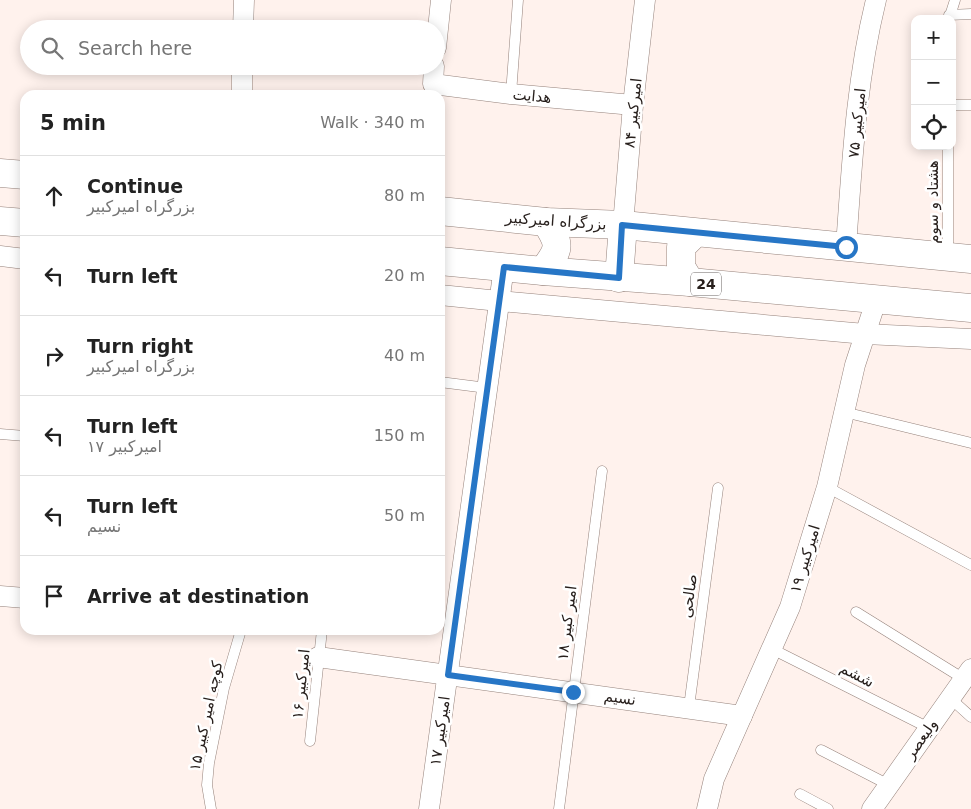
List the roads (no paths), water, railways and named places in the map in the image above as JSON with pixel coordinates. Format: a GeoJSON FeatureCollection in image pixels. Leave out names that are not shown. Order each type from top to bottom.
{"type":"FeatureCollection","features":[{"type":"Feature","properties":{"kind":"main road"},"geometry":{"type":"LineString","coordinates":[[0,173],[20,175]]}},
{"type":"Feature","properties":{"kind":"main road","name":"بزرگراه امیرکبیر"},"geometry":{"type":"LineString","coordinates":[[445,212],[546,222],[622,225],[960,259]]}},
{"type":"Feature","properties":{"kind":"main road"},"geometry":{"type":"LineString","coordinates":[[0,221],[20,223]]}},
{"type":"Feature","properties":{"kind":"main road"},"geometry":{"type":"LineString","coordinates":[[543,271],[555,256],[556,238],[546,222]]}},
{"type":"Feature","properties":{"kind":"main road"},"geometry":{"type":"LineString","coordinates":[[619,278],[622,225]]}},
{"type":"Feature","properties":{"kind":"main road"},"geometry":{"type":"LineString","coordinates":[[690,282],[680,267],[681,247],[695,233]]}},
{"type":"Feature","properties":{"kind":"main road","name":"24"},"geometry":{"type":"LineString","coordinates":[[445,261],[971,308]]}},
{"type":"Feature","properties":{"kind":"street"},"geometry":{"type":"LineString","coordinates":[[243,20],[244,0]]}},
{"type":"Feature","properties":{"kind":"street"},"geometry":{"type":"LineString","coordinates":[[439,20],[441,0]]}},
{"type":"Feature","properties":{"kind":"street","name":"امیرکبیر ۸۴"},"geometry":{"type":"LineString","coordinates":[[622,225],[645,0]]}},
{"type":"Feature","properties":{"kind":"street","name":"امیرکبیر ۷۵"},"geometry":{"type":"LineString","coordinates":[[846,247],[857,104],[869,27],[876,0]]}},
{"type":"Feature","properties":{"kind":"street"},"geometry":{"type":"LineString","coordinates":[[242,75],[242,90]]}},
{"type":"Feature","properties":{"kind":"street","name":"هدایت"},"geometry":{"type":"LineString","coordinates":[[434,75],[511,94],[633,105]]}},
{"type":"Feature","properties":{"kind":"street"},"geometry":{"type":"LineString","coordinates":[[0,256],[20,258]]}},
{"type":"Feature","properties":{"kind":"street","name":"امیرکبیر ۱۷"},"geometry":{"type":"LineString","coordinates":[[429,809],[504,267]]}},
{"type":"Feature","properties":{"kind":"street"},"geometry":{"type":"LineString","coordinates":[[445,296],[865,334],[971,340]]}},
{"type":"Feature","properties":{"kind":"street","name":"امیرکبیر ۱۹"},"geometry":{"type":"LineString","coordinates":[[707,809],[714,779],[790,606],[827,487],[855,365],[876,301]]}},
{"type":"Feature","properties":{"kind":"street"},"geometry":{"type":"LineString","coordinates":[[0,596],[20,598]]}},
{"type":"Feature","properties":{"kind":"street","name":"نسیم"},"geometry":{"type":"LineString","coordinates":[[318,657],[742,716]]}},
{"type":"Feature","properties":{"kind":"street","name":"ولیعصر"},"geometry":{"type":"LineString","coordinates":[[872,809],[967,674]]}},
{"type":"Feature","properties":{"kind":"lane"},"geometry":{"type":"LineString","coordinates":[[511,94],[518,0]]}},
{"type":"Feature","properties":{"kind":"lane"},"geometry":{"type":"LineString","coordinates":[[950,15],[955,0]]}},
{"type":"Feature","properties":{"kind":"lane"},"geometry":{"type":"LineString","coordinates":[[956,16],[971,14]]}},
{"type":"Feature","properties":{"kind":"lane"},"geometry":{"type":"LineString","coordinates":[[956,105],[971,105]]}},
{"type":"Feature","properties":{"kind":"lane","name":"هشتاد و سوم"},"geometry":{"type":"LineString","coordinates":[[948,150],[960,259]]}},
{"type":"Feature","properties":{"kind":"lane"},"geometry":{"type":"LineString","coordinates":[[445,383],[487,388]]}},
{"type":"Feature","properties":{"kind":"lane"},"geometry":{"type":"LineString","coordinates":[[844,412],[971,443]]}},
{"type":"Feature","properties":{"kind":"lane"},"geometry":{"type":"LineString","coordinates":[[0,434],[20,436]]}},
{"type":"Feature","properties":{"kind":"lane","name":"امیر کبیر ۱۸"},"geometry":{"type":"LineString","coordinates":[[558,809],[602,471]]}},
{"type":"Feature","properties":{"kind":"lane"},"geometry":{"type":"LineString","coordinates":[[827,487],[971,565]]}},
{"type":"Feature","properties":{"kind":"lane","name":"صالحی"},"geometry":{"type":"LineString","coordinates":[[689,708],[718,488]]}},
{"type":"Feature","properties":{"kind":"lane"},"geometry":{"type":"LineString","coordinates":[[856,612],[967,674]]}},
{"type":"Feature","properties":{"kind":"lane","name":"کوچه امیر کبیر ۱۵"},"geometry":{"type":"LineString","coordinates":[[211,809],[207,785],[208,764],[224,688],[240,635]]}},
{"type":"Feature","properties":{"kind":"lane","name":"امیرکبیر ۱۶"},"geometry":{"type":"LineString","coordinates":[[310,741],[321,635]]}},
{"type":"Feature","properties":{"kind":"lane","name":"ششم"},"geometry":{"type":"LineString","coordinates":[[772,649],[929,728]]}},
{"type":"Feature","properties":{"kind":"lane"},"geometry":{"type":"LineString","coordinates":[[950,698],[971,717]]}},
{"type":"Feature","properties":{"kind":"lane"},"geometry":{"type":"LineString","coordinates":[[821,750],[889,785]]}},
{"type":"Feature","properties":{"kind":"lane"},"geometry":{"type":"LineString","coordinates":[[800,794],[828,809]]}}]}
